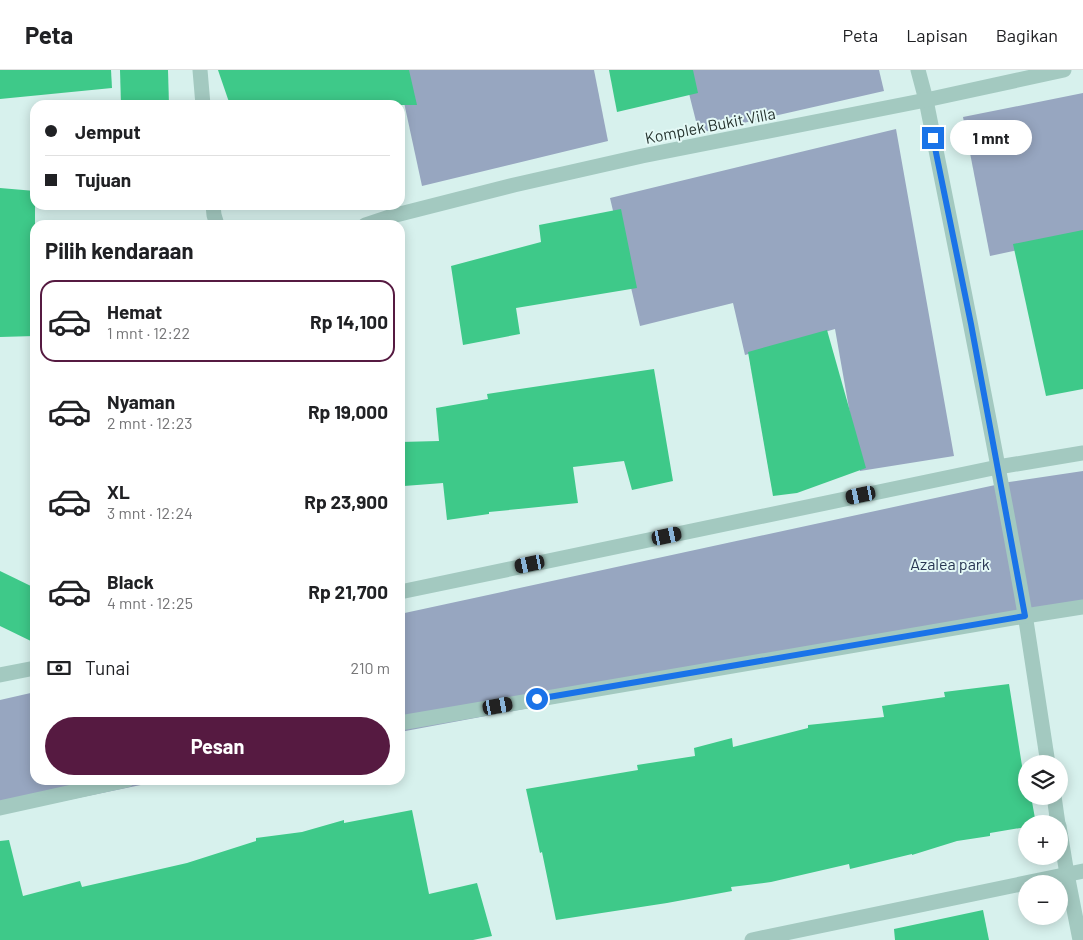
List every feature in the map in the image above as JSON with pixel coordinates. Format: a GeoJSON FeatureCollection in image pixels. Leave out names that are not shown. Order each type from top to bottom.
{"type":"FeatureCollection","features":[{"type":"Feature","properties":{"kind":"street"},"geometry":{"type":"LineString","coordinates":[[200,70],[203,100]]}},
{"type":"Feature","properties":{"kind":"street"},"geometry":{"type":"LineString","coordinates":[[918,70],[926,100],[998,467],[1025,616],[1047,755]]}},
{"type":"Feature","properties":{"kind":"street","name":"Komplek Bukit Villa"},"geometry":{"type":"LineString","coordinates":[[380,220],[514,185],[642,156],[926,100],[1064,70]]}},
{"type":"Feature","properties":{"kind":"street"},"geometry":{"type":"LineString","coordinates":[[405,591],[998,467],[1083,453]]}},
{"type":"Feature","properties":{"kind":"street"},"geometry":{"type":"LineString","coordinates":[[405,722],[1083,607]]}},
{"type":"Feature","properties":{"kind":"street"},"geometry":{"type":"LineString","coordinates":[[0,675],[30,669]]}},
{"type":"Feature","properties":{"kind":"street"},"geometry":{"type":"LineString","coordinates":[[0,808],[104,785]]}},
{"type":"Feature","properties":{"kind":"street"},"geometry":{"type":"LineString","coordinates":[[1066,865],[1080,940]]}},
{"type":"Feature","properties":{"kind":"street"},"geometry":{"type":"LineString","coordinates":[[752,940],[1083,871]]}},
{"type":"Feature","properties":{"kind":"green space"},"geometry":{"type":"Polygon","coordinates":[[[397,70],[594,70],[608,141],[422,186],[405,100],[397,70]]]}},
{"type":"Feature","properties":{"kind":"green space"},"geometry":{"type":"Polygon","coordinates":[[[683,70],[879,70],[884,91],[699,133],[683,70]]]}},
{"type":"Feature","properties":{"kind":"green space"},"geometry":{"type":"Polygon","coordinates":[[[1083,93],[1083,236],[990,256],[963,117],[1083,93]]]}},
{"type":"Feature","properties":{"kind":"green space"},"geometry":{"type":"Polygon","coordinates":[[[896,129],[954,456],[860,471],[835,329],[745,355],[733,303],[640,326],[610,198],[896,129]]]}},
{"type":"Feature","properties":{"kind":"green space","name":"Azalea park"},"geometry":{"type":"Polygon","coordinates":[[[1083,471],[1083,605],[405,731],[405,613],[1009,482],[1083,471]]]}},
{"type":"Feature","properties":{"kind":"green space"},"geometry":{"type":"Polygon","coordinates":[[[30,693],[30,785],[141,785],[0,814],[0,700],[30,693]]]}},
{"type":"Feature","properties":{"kind":"building"},"geometry":{"type":"Polygon","coordinates":[[[0,70],[111,70],[112,88],[0,99],[0,70]]]}},
{"type":"Feature","properties":{"kind":"building"},"geometry":{"type":"Polygon","coordinates":[[[120,70],[168,70],[169,100],[121,100],[120,70]]]}},
{"type":"Feature","properties":{"kind":"building"},"geometry":{"type":"Polygon","coordinates":[[[218,70],[409,70],[417,105],[405,105],[405,100],[228,100],[218,70]]]}},
{"type":"Feature","properties":{"kind":"building"},"geometry":{"type":"Polygon","coordinates":[[[609,70],[693,70],[698,93],[617,112],[609,70]]]}},
{"type":"Feature","properties":{"kind":"building"},"geometry":{"type":"Polygon","coordinates":[[[0,188],[30,191],[30,210],[35,210],[35,220],[30,220],[30,336],[0,337],[0,188]]]}},
{"type":"Feature","properties":{"kind":"building"},"geometry":{"type":"Polygon","coordinates":[[[621,209],[637,288],[516,308],[520,334],[463,345],[451,266],[541,242],[539,225],[621,209]]]}},
{"type":"Feature","properties":{"kind":"building"},"geometry":{"type":"Polygon","coordinates":[[[1083,230],[1083,389],[1046,396],[1013,244],[1083,230]]]}},
{"type":"Feature","properties":{"kind":"building"},"geometry":{"type":"Polygon","coordinates":[[[827,330],[866,468],[797,493],[773,496],[748,352],[827,330]]]}},
{"type":"Feature","properties":{"kind":"building"},"geometry":{"type":"Polygon","coordinates":[[[654,369],[673,481],[632,490],[624,461],[573,467],[578,503],[489,512],[489,514],[447,520],[443,483],[405,486],[405,442],[439,441],[436,408],[488,399],[487,394],[654,369]]]}},
{"type":"Feature","properties":{"kind":"building"},"geometry":{"type":"Polygon","coordinates":[[[0,571],[30,586],[30,641],[0,626],[0,571]]]}},
{"type":"Feature","properties":{"kind":"building"},"geometry":{"type":"Polygon","coordinates":[[[1009,684],[1020,755],[1018,755],[1018,805],[1033,805],[1034,815],[1018,815],[1018,828],[990,833],[990,836],[957,841],[912,855],[850,869],[849,864],[771,882],[731,887],[732,891],[556,920],[542,852],[540,853],[526,789],[638,770],[637,765],[695,756],[694,748],[732,738],[733,747],[808,728],[808,725],[884,717],[882,706],[945,697],[944,692],[1009,684]]]}},
{"type":"Feature","properties":{"kind":"building"},"geometry":{"type":"Polygon","coordinates":[[[412,810],[429,894],[477,883],[492,936],[473,940],[0,940],[0,841],[9,840],[23,896],[80,881],[82,887],[187,863],[256,841],[256,838],[302,832],[344,820],[344,823],[412,810]]]}},
{"type":"Feature","properties":{"kind":"building"},"geometry":{"type":"Polygon","coordinates":[[[983,910],[989,940],[895,940],[894,929],[983,910]]]}},
{"type":"Feature","properties":{"kind":"route"},"geometry":{"type":"LineString","coordinates":[[537,699],[1025,616],[971,324],[933,138]]}}]}
